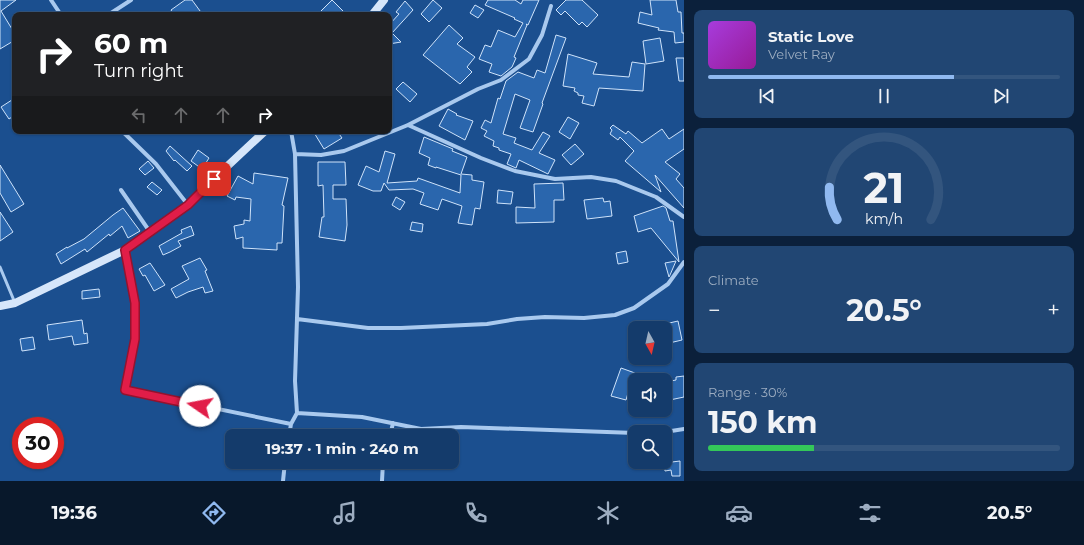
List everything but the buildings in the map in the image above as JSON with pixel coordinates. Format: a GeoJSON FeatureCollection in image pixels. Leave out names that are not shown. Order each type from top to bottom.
{"type":"FeatureCollection","features":[{"type":"Feature","properties":{"kind":"street"},"geometry":{"type":"LineString","coordinates":[[51,0],[59,12]]}},
{"type":"Feature","properties":{"kind":"street"},"geometry":{"type":"LineString","coordinates":[[113,12],[131,0]]}},
{"type":"Feature","properties":{"kind":"street"},"geometry":{"type":"LineString","coordinates":[[374,12],[384,0]]}},
{"type":"Feature","properties":{"kind":"street"},"geometry":{"type":"LineString","coordinates":[[392,132],[408,125],[478,89],[501,80],[529,59],[542,35],[551,6]]}},
{"type":"Feature","properties":{"kind":"street"},"geometry":{"type":"LineString","coordinates":[[408,125],[481,158],[515,171],[555,179],[591,177],[616,181],[656,197],[684,217]]}},
{"type":"Feature","properties":{"kind":"street"},"geometry":{"type":"LineString","coordinates":[[125,134],[156,164],[188,205]]}},
{"type":"Feature","properties":{"kind":"street"},"geometry":{"type":"LineString","coordinates":[[0,306],[15,302],[125,250],[188,205],[262,134]]}},
{"type":"Feature","properties":{"kind":"street"},"geometry":{"type":"LineString","coordinates":[[290,429],[297,413],[295,381],[298,319],[295,154],[292,134]]}},
{"type":"Feature","properties":{"kind":"street"},"geometry":{"type":"LineString","coordinates":[[295,154],[321,155],[344,151],[386,134]]}},
{"type":"Feature","properties":{"kind":"street"},"geometry":{"type":"LineString","coordinates":[[121,190],[150,232]]}},
{"type":"Feature","properties":{"kind":"street"},"geometry":{"type":"LineString","coordinates":[[125,250],[135,303],[135,339],[125,390],[291,424]]}},
{"type":"Feature","properties":{"kind":"street"},"geometry":{"type":"LineString","coordinates":[[298,319],[368,328],[402,328],[487,324],[517,319],[545,317],[584,318],[614,315],[634,308],[668,284],[684,262]]}},
{"type":"Feature","properties":{"kind":"street"},"geometry":{"type":"LineString","coordinates":[[297,413],[362,417],[421,429],[461,427],[628,433]]}},
{"type":"Feature","properties":{"kind":"street"},"geometry":{"type":"LineString","coordinates":[[392,429],[393,424]]}},
{"type":"Feature","properties":{"kind":"street"},"geometry":{"type":"LineString","coordinates":[[672,431],[684,430]]}},
{"type":"Feature","properties":{"kind":"street"},"geometry":{"type":"LineString","coordinates":[[283,481],[284,469]]}},
{"type":"Feature","properties":{"kind":"street"},"geometry":{"type":"LineString","coordinates":[[382,481],[383,469]]}},
{"type":"Feature","properties":{"kind":"lane"},"geometry":{"type":"LineString","coordinates":[[0,267],[15,302]]}},
{"type":"Feature","properties":{"kind":"route"},"geometry":{"type":"LineString","coordinates":[[200,406],[125,390],[135,339],[135,303],[125,250],[188,205],[214,179]]}}]}
